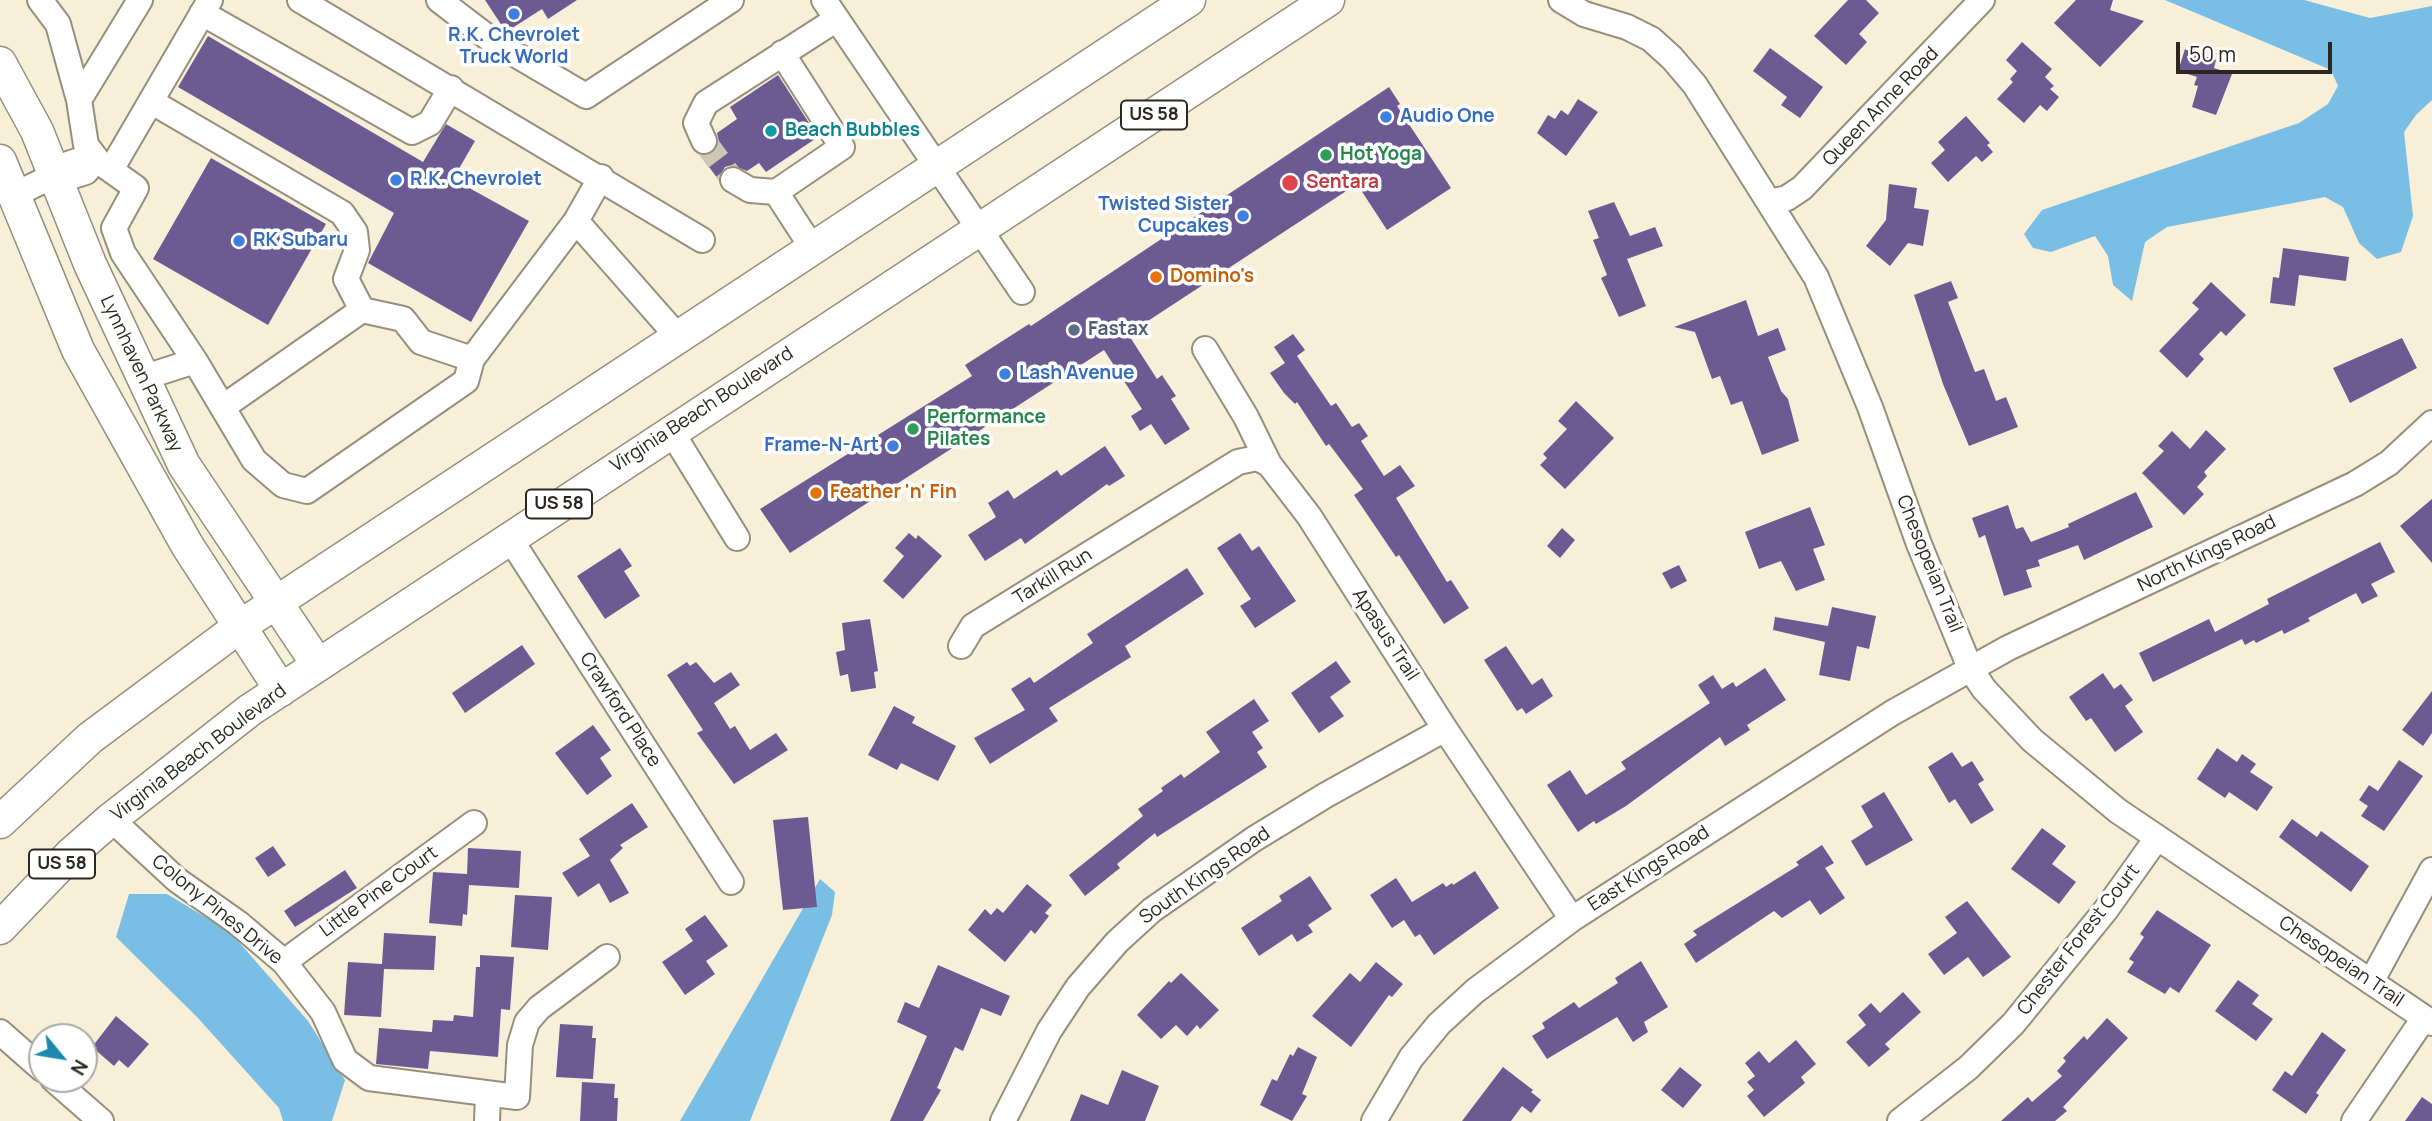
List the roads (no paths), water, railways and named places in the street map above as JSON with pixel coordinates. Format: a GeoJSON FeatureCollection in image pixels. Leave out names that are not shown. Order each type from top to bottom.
{"type":"FeatureCollection","features":[{"type":"Feature","properties":{"kind":"main road"},"geometry":{"type":"LineString","coordinates":[[0,822],[90,738],[239,627],[1189,0]]}},
{"type":"Feature","properties":{"kind":"main road","name":"Virginia Beach Boulevard"},"geometry":{"type":"LineString","coordinates":[[0,928],[70,855],[111,819],[192,754],[281,690],[509,537],[1328,0]]}},
{"type":"Feature","properties":{"kind":"main road","name":"Lynnhaven Parkway"},"geometry":{"type":"LineString","coordinates":[[0,64],[60,173],[90,264],[184,465],[318,665]]}},
{"type":"Feature","properties":{"kind":"main road","name":"Lynnhaven Parkway"},"geometry":{"type":"LineString","coordinates":[[0,161],[16,194],[78,350],[140,465],[239,627],[281,690]]}},
{"type":"Feature","properties":{"kind":"street"},"geometry":{"type":"LineString","coordinates":[[40,0],[58,24],[79,100],[86,145],[101,164]]}},
{"type":"Feature","properties":{"kind":"street"},"geometry":{"type":"LineString","coordinates":[[79,100],[140,0]]}},
{"type":"Feature","properties":{"kind":"street"},"geometry":{"type":"LineString","coordinates":[[300,0],[338,9],[451,88],[702,240]]}},
{"type":"Feature","properties":{"kind":"street"},"geometry":{"type":"LineString","coordinates":[[439,0],[494,43],[586,96],[731,0]]}},
{"type":"Feature","properties":{"kind":"street","name":"Chesopeian Trail"},"geometry":{"type":"LineString","coordinates":[[1561,0],[1584,14],[1627,27],[1651,39],[1672,58],[1695,85],[1816,276],[1845,341],[1919,544],[1970,668],[1984,689],[2032,740],[2079,781],[2157,838],[2428,1021]]}},
{"type":"Feature","properties":{"kind":"street","name":"Queen Anne Road"},"geometry":{"type":"LineString","coordinates":[[1770,202],[1787,198],[1802,188],[1982,0]]}},
{"type":"Feature","properties":{"kind":"street"},"geometry":{"type":"LineString","coordinates":[[101,164],[152,102],[206,7],[412,132],[430,123],[451,88]]}},
{"type":"Feature","properties":{"kind":"street"},"geometry":{"type":"LineString","coordinates":[[704,141],[696,123],[706,103],[782,53],[830,10],[1022,292]]}},
{"type":"Feature","properties":{"kind":"street"},"geometry":{"type":"LineString","coordinates":[[733,180],[750,190],[776,192],[842,147],[782,53]]}},
{"type":"Feature","properties":{"kind":"street"},"geometry":{"type":"LineString","coordinates":[[152,102],[342,213],[355,232],[357,250],[346,279],[362,310]]}},
{"type":"Feature","properties":{"kind":"street"},"geometry":{"type":"LineString","coordinates":[[16,194],[60,173],[68,164],[86,158],[101,164],[136,188],[114,228],[123,253],[195,362],[254,460],[283,485],[307,491],[466,381],[472,359],[576,221],[601,177]]}},
{"type":"Feature","properties":{"kind":"street"},"geometry":{"type":"LineString","coordinates":[[776,192],[813,249]]}},
{"type":"Feature","properties":{"kind":"street"},"geometry":{"type":"LineString","coordinates":[[576,221],[679,338]]}},
{"type":"Feature","properties":{"kind":"street"},"geometry":{"type":"LineString","coordinates":[[223,407],[362,310],[403,319],[421,342],[472,359]]}},
{"type":"Feature","properties":{"kind":"street","name":"Apasus Trail"},"geometry":{"type":"LineString","coordinates":[[1205,349],[1246,417],[1269,464],[1309,516],[1444,729],[1572,919]]}},
{"type":"Feature","properties":{"kind":"street"},"geometry":{"type":"LineString","coordinates":[[142,379],[195,362]]}},
{"type":"Feature","properties":{"kind":"street","name":"North Kings Road"},"geometry":{"type":"LineString","coordinates":[[1970,668],[2290,501],[2355,484],[2389,463],[2432,423]]}},
{"type":"Feature","properties":{"kind":"street"},"geometry":{"type":"LineString","coordinates":[[671,431],[737,538]]}},
{"type":"Feature","properties":{"kind":"street","name":"Tarkill Run"},"geometry":{"type":"LineString","coordinates":[[961,646],[973,626],[1238,462],[1257,458],[1269,464]]}},
{"type":"Feature","properties":{"kind":"street","name":"Crawford Place"},"geometry":{"type":"LineString","coordinates":[[509,537],[731,882]]}},
{"type":"Feature","properties":{"kind":"street","name":"East Kings Road"},"geometry":{"type":"LineString","coordinates":[[1374,1121],[1411,1058],[1439,1024],[1485,982],[1572,919],[1892,713],[1970,668]]}},
{"type":"Feature","properties":{"kind":"street","name":"South Kings Road"},"geometry":{"type":"LineString","coordinates":[[1003,1121],[1049,1031],[1079,988],[1117,942],[1152,910],[1305,807],[1444,729]]}},
{"type":"Feature","properties":{"kind":"street","name":"Colony Pines Drive"},"geometry":{"type":"LineString","coordinates":[[111,819],[177,880],[239,923],[284,962],[323,1012],[345,1060],[369,1079],[517,1097],[520,1045],[527,1022],[539,1008],[607,957]]}},
{"type":"Feature","properties":{"kind":"street","name":"Little Pine Court"},"geometry":{"type":"LineString","coordinates":[[284,962],[474,823]]}},
{"type":"Feature","properties":{"kind":"street","name":"Chester Forest Court"},"geometry":{"type":"LineString","coordinates":[[1900,1121],[1968,1068],[2013,1024],[2105,911],[2157,838]]}},
{"type":"Feature","properties":{"kind":"street"},"geometry":{"type":"LineString","coordinates":[[2371,982],[2432,870]]}},
{"type":"Feature","properties":{"kind":"street"},"geometry":{"type":"LineString","coordinates":[[2354,1121],[2428,1021]]}},
{"type":"Feature","properties":{"kind":"street"},"geometry":{"type":"LineString","coordinates":[[0,1032],[28,1057]]}},
{"type":"Feature","properties":{"kind":"street"},"geometry":{"type":"LineString","coordinates":[[69,1093],[101,1121]]}},
{"type":"Feature","properties":{"kind":"street"},"geometry":{"type":"LineString","coordinates":[[487,1121],[488,1094]]}},
{"type":"Feature","properties":{"kind":"water"},"geometry":{"type":"Polygon","coordinates":[[[2165,0],[2304,0],[2370,18],[2432,6],[2432,100],[2416,115],[2404,132],[2413,216],[2401,252],[2377,259],[2359,243],[2343,207],[2325,197],[2167,227],[2145,242],[2132,301],[2113,285],[2108,256],[2095,236],[2051,252],[2033,248],[2024,234],[2042,210],[2299,123],[2328,104],[2338,86],[2331,70],[2165,0]]]}},
{"type":"Feature","properties":{"kind":"water"},"geometry":{"type":"Polygon","coordinates":[[[820,879],[835,892],[832,915],[750,1121],[680,1121],[820,879]]]}},
{"type":"Feature","properties":{"kind":"water"},"geometry":{"type":"Polygon","coordinates":[[[129,894],[167,894],[230,932],[308,1021],[345,1080],[332,1121],[283,1121],[279,1108],[197,1017],[116,937],[129,894]]]}},
{"type":"Feature","properties":{"kind":"tunnel"},"geometry":{"type":"LineString","coordinates":[[704,141],[733,180]]}},
{"type":"Feature","properties":{"kind":"place","name":"R.K. Chevrolet Truck World"},"geometry":{"type":"Point","coordinates":[514,14]}},
{"type":"Feature","properties":{"kind":"place","name":"Audio One"},"geometry":{"type":"Point","coordinates":[1386,117]}},
{"type":"Feature","properties":{"kind":"place","name":"Beach Bubbles"},"geometry":{"type":"Point","coordinates":[771,131]}},
{"type":"Feature","properties":{"kind":"place","name":"Hot Yoga"},"geometry":{"type":"Point","coordinates":[1326,155]}},
{"type":"Feature","properties":{"kind":"place","name":"R.K. Chevrolet"},"geometry":{"type":"Point","coordinates":[396,180]}},
{"type":"Feature","properties":{"kind":"place","name":"Sentara"},"geometry":{"type":"Point","coordinates":[1290,183]}},
{"type":"Feature","properties":{"kind":"place","name":"Twisted Sister Cupcakes"},"geometry":{"type":"Point","coordinates":[1243,216]}},
{"type":"Feature","properties":{"kind":"place","name":"RK Subaru"},"geometry":{"type":"Point","coordinates":[239,241]}},
{"type":"Feature","properties":{"kind":"place","name":"Domino's"},"geometry":{"type":"Point","coordinates":[1156,277]}},
{"type":"Feature","properties":{"kind":"place","name":"Fastax"},"geometry":{"type":"Point","coordinates":[1074,330]}},
{"type":"Feature","properties":{"kind":"place","name":"Lash Avenue"},"geometry":{"type":"Point","coordinates":[1005,374]}},
{"type":"Feature","properties":{"kind":"place","name":"Performance Pilates"},"geometry":{"type":"Point","coordinates":[913,429]}},
{"type":"Feature","properties":{"kind":"place","name":"Frame-N-Art"},"geometry":{"type":"Point","coordinates":[893,446]}},
{"type":"Feature","properties":{"kind":"place","name":"Feather 'n' Fin"},"geometry":{"type":"Point","coordinates":[816,493]}}]}
